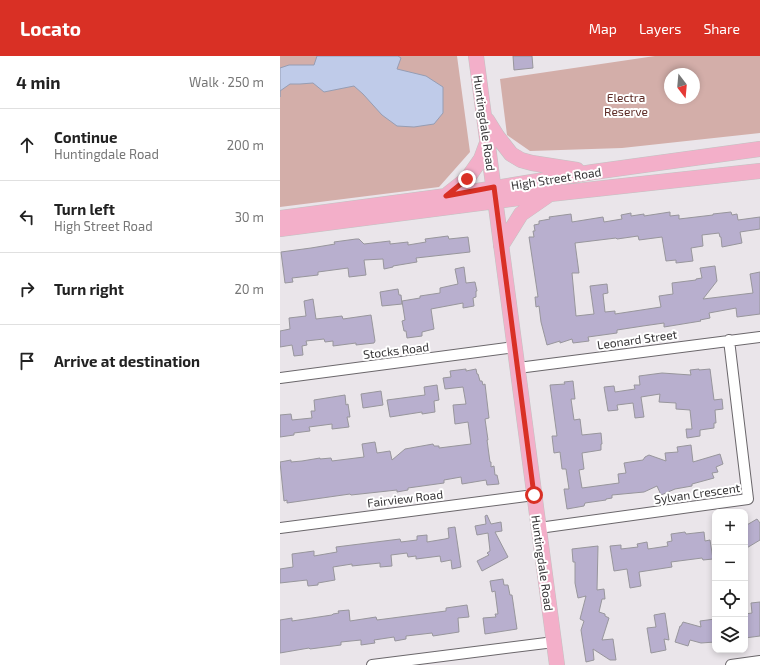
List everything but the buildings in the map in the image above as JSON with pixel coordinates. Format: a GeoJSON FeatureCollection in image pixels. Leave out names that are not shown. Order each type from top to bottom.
{"type":"FeatureCollection","features":[{"type":"Feature","properties":{"kind":"main road","name":"Huntingdale Road"},"geometry":{"type":"LineString","coordinates":[[476,56],[557,665]]}},
{"type":"Feature","properties":{"kind":"main road"},"geometry":{"type":"LineString","coordinates":[[484,114],[497,136],[511,154],[521,160],[593,172]]}},
{"type":"Feature","properties":{"kind":"main road"},"geometry":{"type":"LineString","coordinates":[[446,196],[467,179],[482,159],[488,142]]}},
{"type":"Feature","properties":{"kind":"main road","name":"High Street Road"},"geometry":{"type":"LineString","coordinates":[[280,229],[454,206],[541,181],[593,172],[760,149]]}},
{"type":"Feature","properties":{"kind":"main road","name":"High Street Road"},"geometry":{"type":"LineString","coordinates":[[280,218],[446,196],[550,194],[760,172]]}},
{"type":"Feature","properties":{"kind":"main road"},"geometry":{"type":"LineString","coordinates":[[501,246],[521,214],[550,194]]}},
{"type":"Feature","properties":{"kind":"street","name":"Leonard Street"},"geometry":{"type":"LineString","coordinates":[[518,368],[760,337]]}},
{"type":"Feature","properties":{"kind":"street","name":"Sylvan Crescent"},"geometry":{"type":"LineString","coordinates":[[539,528],[748,499],[729,340]]}},
{"type":"Feature","properties":{"kind":"street","name":"Stocks Road"},"geometry":{"type":"LineString","coordinates":[[280,378],[515,347]]}},
{"type":"Feature","properties":{"kind":"street","name":"Fairview Road"},"geometry":{"type":"LineString","coordinates":[[280,528],[534,495]]}},
{"type":"Feature","properties":{"kind":"street"},"geometry":{"type":"LineString","coordinates":[[372,665],[554,642]]}},
{"type":"Feature","properties":{"kind":"street"},"geometry":{"type":"LineString","coordinates":[[731,665],[760,661]]}},
{"type":"Feature","properties":{"kind":"green space"},"geometry":{"type":"Polygon","coordinates":[[[280,56],[457,56],[470,152],[439,187],[280,207],[280,56]]]}},
{"type":"Feature","properties":{"kind":"green space","name":"Electra Reserve"},"geometry":{"type":"Polygon","coordinates":[[[655,56],[760,56],[760,133],[622,148],[530,151],[507,135],[500,79],[655,56]]]}},
{"type":"Feature","properties":{"kind":"water"},"geometry":{"type":"Polygon","coordinates":[[[317,56],[398,56],[401,58],[397,69],[426,76],[443,87],[443,113],[434,124],[414,127],[397,126],[382,115],[354,86],[324,92],[313,83],[290,84],[280,91],[280,68],[289,65],[314,65],[317,56]]]}},
{"type":"Feature","properties":{"kind":"route"},"geometry":{"type":"LineString","coordinates":[[467,179],[446,196],[494,187],[534,495]]}}]}
